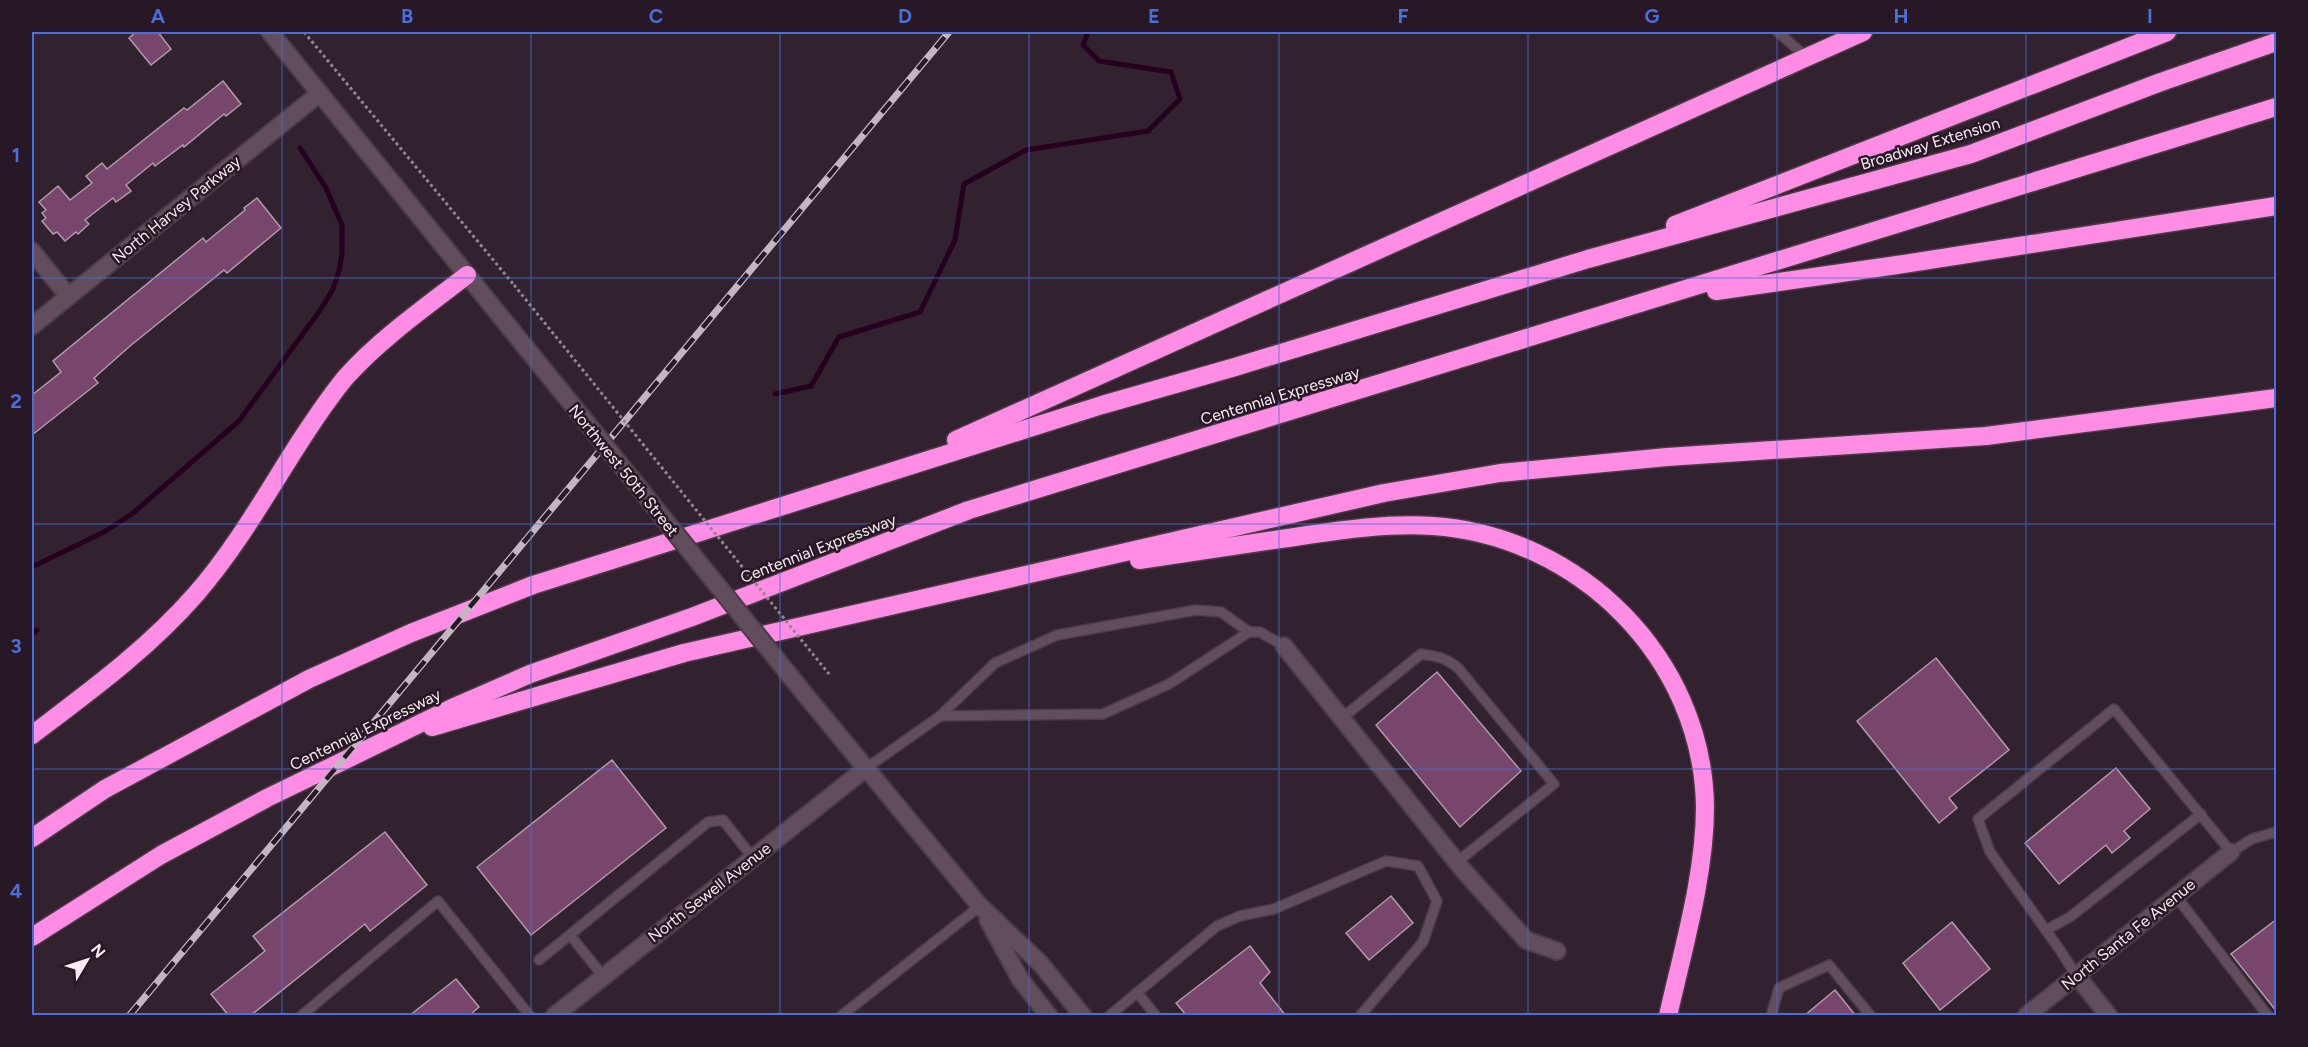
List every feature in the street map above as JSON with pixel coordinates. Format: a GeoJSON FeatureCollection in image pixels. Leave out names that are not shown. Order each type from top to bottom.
{"type":"FeatureCollection","features":[{"type":"Feature","properties":{"kind":"highway"},"geometry":{"type":"LineString","coordinates":[[883,473],[1863,32]]}},
{"type":"Feature","properties":{"kind":"highway"},"geometry":{"type":"LineString","coordinates":[[32,838],[105,789],[309,679],[411,633],[533,585],[883,473],[1588,259],[2167,32]]}},
{"type":"Feature","properties":{"kind":"highway","name":"Broadway Extension"},"geometry":{"type":"LineString","coordinates":[[1588,259],[1971,154],[2161,82],[2277,42]]}},
{"type":"Feature","properties":{"kind":"highway"},"geometry":{"type":"LineString","coordinates":[[1661,298],[2277,107]]}},
{"type":"Feature","properties":{"kind":"highway"},"geometry":{"type":"LineString","coordinates":[[1661,298],[1897,265],[2277,206]]}},
{"type":"Feature","properties":{"kind":"highway"},"geometry":{"type":"LineString","coordinates":[[32,735],[114,673],[166,627],[198,592],[231,548],[321,410],[346,377],[381,344],[467,275]]}},
{"type":"Feature","properties":{"kind":"highway","name":"Centennial Expressway"},"geometry":{"type":"LineString","coordinates":[[32,937],[161,855],[267,798],[381,742],[530,674],[692,617],[969,510],[1661,298]]}},
{"type":"Feature","properties":{"kind":"highway"},"geometry":{"type":"LineString","coordinates":[[381,742],[684,652],[1384,493],[1500,473],[1666,457],[1986,435],[2277,398]]}},
{"type":"Feature","properties":{"kind":"highway"},"geometry":{"type":"LineString","coordinates":[[994,582],[1346,529],[1418,526],[1463,530],[1499,538],[1526,547],[1566,567],[1611,602],[1644,639],[1676,691],[1699,757],[1705,806],[1701,855],[1668,1016]]}},
{"type":"Feature","properties":{"kind":"street","name":"Northwest 50th Street"},"geometry":{"type":"LineString","coordinates":[[270,32],[865,769],[980,906],[1040,963],[1083,1016]]}},
{"type":"Feature","properties":{"kind":"street","name":"North Harvey Parkway"},"geometry":{"type":"LineString","coordinates":[[32,326],[320,93]]}},
{"type":"Feature","properties":{"kind":"street"},"geometry":{"type":"LineString","coordinates":[[32,251],[68,296]]}},
{"type":"Feature","properties":{"kind":"street"},"geometry":{"type":"LineString","coordinates":[[1284,646],[1457,862],[1526,940],[1557,951]]}},
{"type":"Feature","properties":{"kind":"street","name":"North Sewell Avenue"},"geometry":{"type":"LineString","coordinates":[[554,1016],[865,769]]}},
{"type":"Feature","properties":{"kind":"street","name":"North Santa Fe Avenue"},"geometry":{"type":"LineString","coordinates":[[2026,1016],[2231,852]]}},
{"type":"Feature","properties":{"kind":"street","name":"Northwest 50th Street"},"geometry":{"type":"LineString","coordinates":[[980,906],[1020,979],[1049,1016]]}},
{"type":"Feature","properties":{"kind":"street"},"geometry":{"type":"LineString","coordinates":[[2076,975],[2109,1016]]}},
{"type":"Feature","properties":{"kind":"lane"},"geometry":{"type":"LineString","coordinates":[[1778,32],[1806,57]]}},
{"type":"Feature","properties":{"kind":"lane"},"geometry":{"type":"LineString","coordinates":[[865,769],[940,716],[995,663],[1057,635],[1196,610],[1221,612],[1249,632]]}},
{"type":"Feature","properties":{"kind":"lane"},"geometry":{"type":"LineString","coordinates":[[940,716],[1103,714],[1169,684],[1249,632],[1260,632],[1284,646]]}},
{"type":"Feature","properties":{"kind":"lane"},"geometry":{"type":"LineString","coordinates":[[1342,718],[1421,654],[1449,660],[1459,669],[1554,784],[1457,862]]}},
{"type":"Feature","properties":{"kind":"lane"},"geometry":{"type":"LineString","coordinates":[[2076,975],[1990,852],[1977,819],[2114,709],[2231,852],[2252,839],[2277,832]]}},
{"type":"Feature","properties":{"kind":"lane"},"geometry":{"type":"LineString","coordinates":[[2046,930],[2070,917],[2201,814]]}},
{"type":"Feature","properties":{"kind":"lane"},"geometry":{"type":"LineString","coordinates":[[539,960],[708,822],[723,820],[753,858]]}},
{"type":"Feature","properties":{"kind":"lane"},"geometry":{"type":"LineString","coordinates":[[1109,1016],[1217,926],[1240,916],[1274,909],[1386,861],[1418,866],[1437,901],[1423,942],[1359,1016]]}},
{"type":"Feature","properties":{"kind":"lane"},"geometry":{"type":"LineString","coordinates":[[2176,896],[2268,1016]]}},
{"type":"Feature","properties":{"kind":"lane"},"geometry":{"type":"LineString","coordinates":[[301,1016],[438,902],[530,1016]]}},
{"type":"Feature","properties":{"kind":"lane"},"geometry":{"type":"LineString","coordinates":[[841,1016],[980,906]]}},
{"type":"Feature","properties":{"kind":"lane"},"geometry":{"type":"LineString","coordinates":[[570,935],[603,976]]}},
{"type":"Feature","properties":{"kind":"lane"},"geometry":{"type":"LineString","coordinates":[[1771,1016],[1779,988],[1829,965],[1871,1016]]}},
{"type":"Feature","properties":{"kind":"lane"},"geometry":{"type":"LineString","coordinates":[[1137,992],[1156,1016]]}},
{"type":"Feature","properties":{"kind":"path","name":"Northwest 50th Street"},"geometry":{"type":"LineString","coordinates":[[304,32],[514,285],[829,674]]}},
{"type":"Feature","properties":{"kind":"building"},"geometry":{"type":"Polygon","coordinates":[[[136,32],[158,32],[171,49],[151,65],[129,38],[136,32]]]}},
{"type":"Feature","properties":{"kind":"building"},"geometry":{"type":"Polygon","coordinates":[[[223,81],[241,104],[226,116],[224,114],[184,147],[183,145],[155,166],[153,163],[126,185],[131,191],[116,202],[113,198],[85,220],[89,224],[78,234],[76,232],[65,241],[57,232],[53,234],[42,221],[46,218],[42,213],[46,210],[39,202],[58,186],[70,200],[92,183],[86,176],[102,163],[107,169],[184,108],[187,110],[223,81]]]}},
{"type":"Feature","properties":{"kind":"building"},"geometry":{"type":"Polygon","coordinates":[[[257,198],[281,228],[227,273],[224,270],[130,346],[94,378],[98,383],[32,435],[32,395],[61,372],[53,361],[203,238],[206,242],[257,198]]]}},
{"type":"Feature","properties":{"kind":"building"},"geometry":{"type":"Polygon","coordinates":[[[1936,658],[2009,750],[1949,798],[1957,808],[1939,823],[1857,721],[1936,658]]]}},
{"type":"Feature","properties":{"kind":"building"},"geometry":{"type":"Polygon","coordinates":[[[1437,672],[1521,771],[1460,827],[1376,725],[1437,672]]]}},
{"type":"Feature","properties":{"kind":"building"},"geometry":{"type":"Polygon","coordinates":[[[612,760],[666,828],[531,935],[477,867],[612,760]]]}},
{"type":"Feature","properties":{"kind":"building"},"geometry":{"type":"Polygon","coordinates":[[[2116,768],[2150,809],[2124,831],[2130,838],[2112,853],[2106,845],[2059,884],[2025,843],[2116,768]]]}},
{"type":"Feature","properties":{"kind":"building"},"geometry":{"type":"Polygon","coordinates":[[[385,832],[427,885],[370,931],[365,924],[250,1016],[229,1016],[211,994],[265,951],[253,936],[385,832]]]}},
{"type":"Feature","properties":{"kind":"building"},"geometry":{"type":"Polygon","coordinates":[[[1391,896],[1413,923],[1369,960],[1346,933],[1391,896]]]}},
{"type":"Feature","properties":{"kind":"building"},"geometry":{"type":"Polygon","coordinates":[[[2277,919],[2277,1012],[2231,954],[2277,919]]]}},
{"type":"Feature","properties":{"kind":"building"},"geometry":{"type":"Polygon","coordinates":[[[1952,922],[1990,969],[1940,1010],[1903,963],[1952,922]]]}},
{"type":"Feature","properties":{"kind":"building"},"geometry":{"type":"Polygon","coordinates":[[[1250,946],[1270,972],[1260,983],[1286,1016],[1187,1016],[1176,1003],[1250,946]]]}},
{"type":"Feature","properties":{"kind":"building"},"geometry":{"type":"Polygon","coordinates":[[[456,979],[479,1007],[469,1016],[409,1016],[456,979]]]}},
{"type":"Feature","properties":{"kind":"building"},"geometry":{"type":"Polygon","coordinates":[[[1835,990],[1856,1016],[1804,1016],[1835,990]]]}},
{"type":"Feature","properties":{"kind":"waterway"},"geometry":{"type":"LineString","coordinates":[[775,394],[811,386],[839,337],[920,312],[955,240],[964,184],[1026,150],[1148,131],[1180,99],[1171,72],[1099,61],[1083,45],[1088,32]]}},
{"type":"Feature","properties":{"kind":"waterway"},"geometry":{"type":"LineString","coordinates":[[32,567],[104,532],[132,514],[239,421],[321,309],[333,289],[339,271],[342,254],[342,225],[326,188],[300,148]]}},
{"type":"Feature","properties":{"kind":"waterway"},"geometry":{"type":"LineString","coordinates":[[32,634],[37,630]]}},
{"type":"Feature","properties":{"kind":"railway"},"geometry":{"type":"LineString","coordinates":[[129,1016],[949,32]]}}]}
